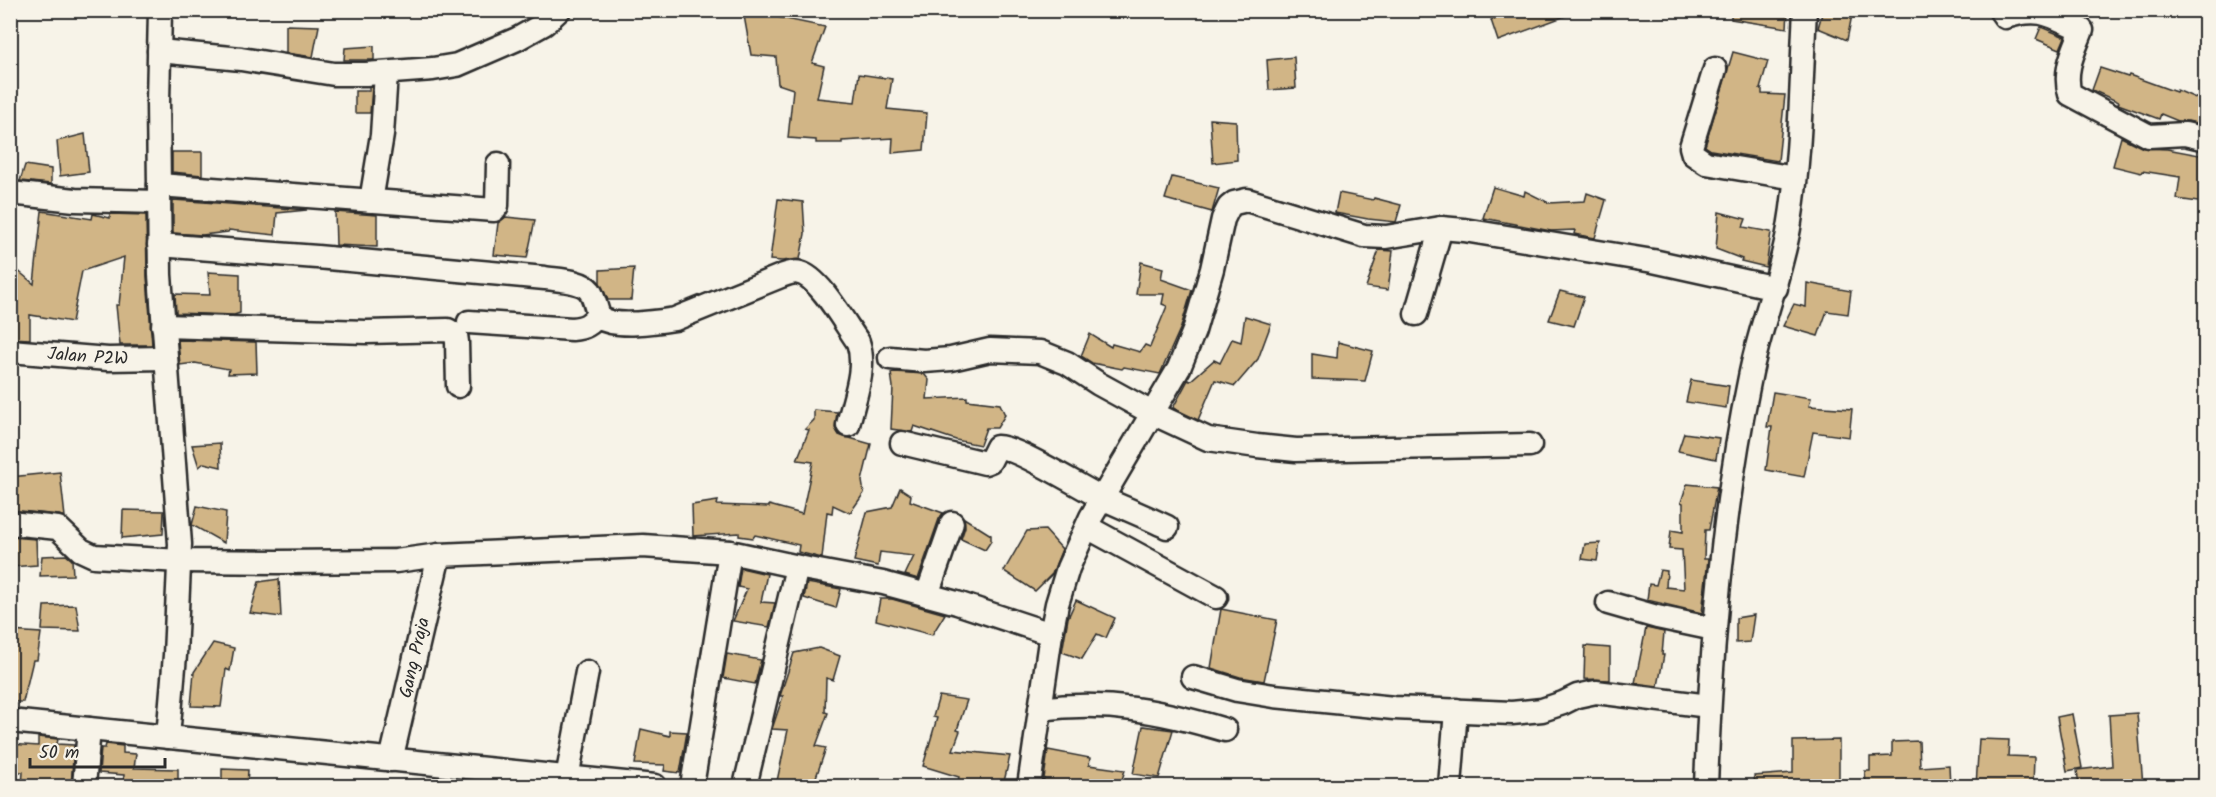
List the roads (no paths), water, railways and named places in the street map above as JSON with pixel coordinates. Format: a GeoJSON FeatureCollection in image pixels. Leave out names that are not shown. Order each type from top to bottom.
{"type":"FeatureCollection","features":[{"type":"Feature","properties":{"kind":"street"},"geometry":{"type":"LineString","coordinates":[[160,10],[159,245],[180,561],[168,737]]}},
{"type":"Feature","properties":{"kind":"street"},"geometry":{"type":"LineString","coordinates":[[159,51],[241,59],[334,74],[446,68],[517,39],[544,24],[559,10]]}},
{"type":"Feature","properties":{"kind":"street"},"geometry":{"type":"LineString","coordinates":[[1706,786],[1709,706],[1720,555],[1750,376],[1759,338],[1776,288],[1789,227],[1795,178],[1805,10]]}},
{"type":"Feature","properties":{"kind":"street"},"geometry":{"type":"LineString","coordinates":[[2000,10],[2005,17],[2023,12],[2043,12],[2082,30],[2068,64],[2067,85],[2070,94],[2150,135],[2184,134],[2205,138]]}},
{"type":"Feature","properties":{"kind":"street"},"geometry":{"type":"LineString","coordinates":[[1715,69],[1691,147],[1693,154],[1706,163],[1795,178]]}},
{"type":"Feature","properties":{"kind":"street"},"geometry":{"type":"LineString","coordinates":[[371,201],[382,135],[386,73]]}},
{"type":"Feature","properties":{"kind":"street"},"geometry":{"type":"LineString","coordinates":[[10,193],[75,200],[159,193],[371,201],[495,209],[498,164]]}},
{"type":"Feature","properties":{"kind":"street"},"geometry":{"type":"LineString","coordinates":[[1029,786],[1051,634],[1068,568],[1102,498],[1179,368],[1212,269],[1223,219],[1229,207],[1234,203],[1247,200],[1364,236],[1386,237],[1441,228],[1653,261],[1776,288]]}},
{"type":"Feature","properties":{"kind":"street"},"geometry":{"type":"LineString","coordinates":[[1416,314],[1441,228]]}},
{"type":"Feature","properties":{"kind":"street"},"geometry":{"type":"LineString","coordinates":[[159,245],[545,278],[584,286],[589,291],[600,318],[609,322],[658,322],[675,319],[782,276],[793,272],[800,273],[817,284],[858,342],[862,352],[862,365],[848,424]]}},
{"type":"Feature","properties":{"kind":"street"},"geometry":{"type":"LineString","coordinates":[[469,322],[572,329],[583,328],[592,323],[598,314]]}},
{"type":"Feature","properties":{"kind":"street"},"geometry":{"type":"LineString","coordinates":[[163,326],[367,332],[448,330],[453,332],[457,342],[458,386]]}},
{"type":"Feature","properties":{"kind":"street"},"geometry":{"type":"LineString","coordinates":[[890,358],[924,361],[951,359],[990,350],[1040,352],[1067,363],[1099,384],[1152,413],[1208,439],[1257,446],[1296,450],[1530,445]]}},
{"type":"Feature","properties":{"kind":"street","name":"Jalan P2W"},"geometry":{"type":"LineString","coordinates":[[10,351],[108,359],[165,358]]}},
{"type":"Feature","properties":{"kind":"street"},"geometry":{"type":"LineString","coordinates":[[902,443],[985,463],[990,461],[997,447],[1002,447],[1102,498],[1167,527]]}},
{"type":"Feature","properties":{"kind":"street"},"geometry":{"type":"LineString","coordinates":[[10,523],[58,528],[81,550],[94,556],[180,561],[396,561],[439,555],[643,546],[730,552],[883,583],[957,603],[1051,634]]}},
{"type":"Feature","properties":{"kind":"street"},"geometry":{"type":"LineString","coordinates":[[927,595],[952,523]]}},
{"type":"Feature","properties":{"kind":"street"},"geometry":{"type":"LineString","coordinates":[[1087,527],[1216,597]]}},
{"type":"Feature","properties":{"kind":"street"},"geometry":{"type":"LineString","coordinates":[[692,786],[730,552]]}},
{"type":"Feature","properties":{"kind":"street","name":"Gang Praja"},"geometry":{"type":"LineString","coordinates":[[391,760],[439,555]]}},
{"type":"Feature","properties":{"kind":"street"},"geometry":{"type":"LineString","coordinates":[[745,786],[797,567]]}},
{"type":"Feature","properties":{"kind":"street"},"geometry":{"type":"LineString","coordinates":[[1608,603],[1657,617],[1714,629]]}},
{"type":"Feature","properties":{"kind":"street"},"geometry":{"type":"LineString","coordinates":[[567,777],[587,672]]}},
{"type":"Feature","properties":{"kind":"street"},"geometry":{"type":"LineString","coordinates":[[1193,677],[1237,690],[1274,696],[1394,708],[1512,713],[1542,710],[1577,696],[1596,692],[1709,706]]}},
{"type":"Feature","properties":{"kind":"street"},"geometry":{"type":"LineString","coordinates":[[1040,709],[1088,705],[1132,708],[1171,714],[1225,730]]}},
{"type":"Feature","properties":{"kind":"street"},"geometry":{"type":"LineString","coordinates":[[1450,786],[1456,710]]}},
{"type":"Feature","properties":{"kind":"street"},"geometry":{"type":"LineString","coordinates":[[10,720],[655,786]]}},
{"type":"Feature","properties":{"kind":"street"},"geometry":{"type":"LineString","coordinates":[[84,786],[89,729]]}}]}
